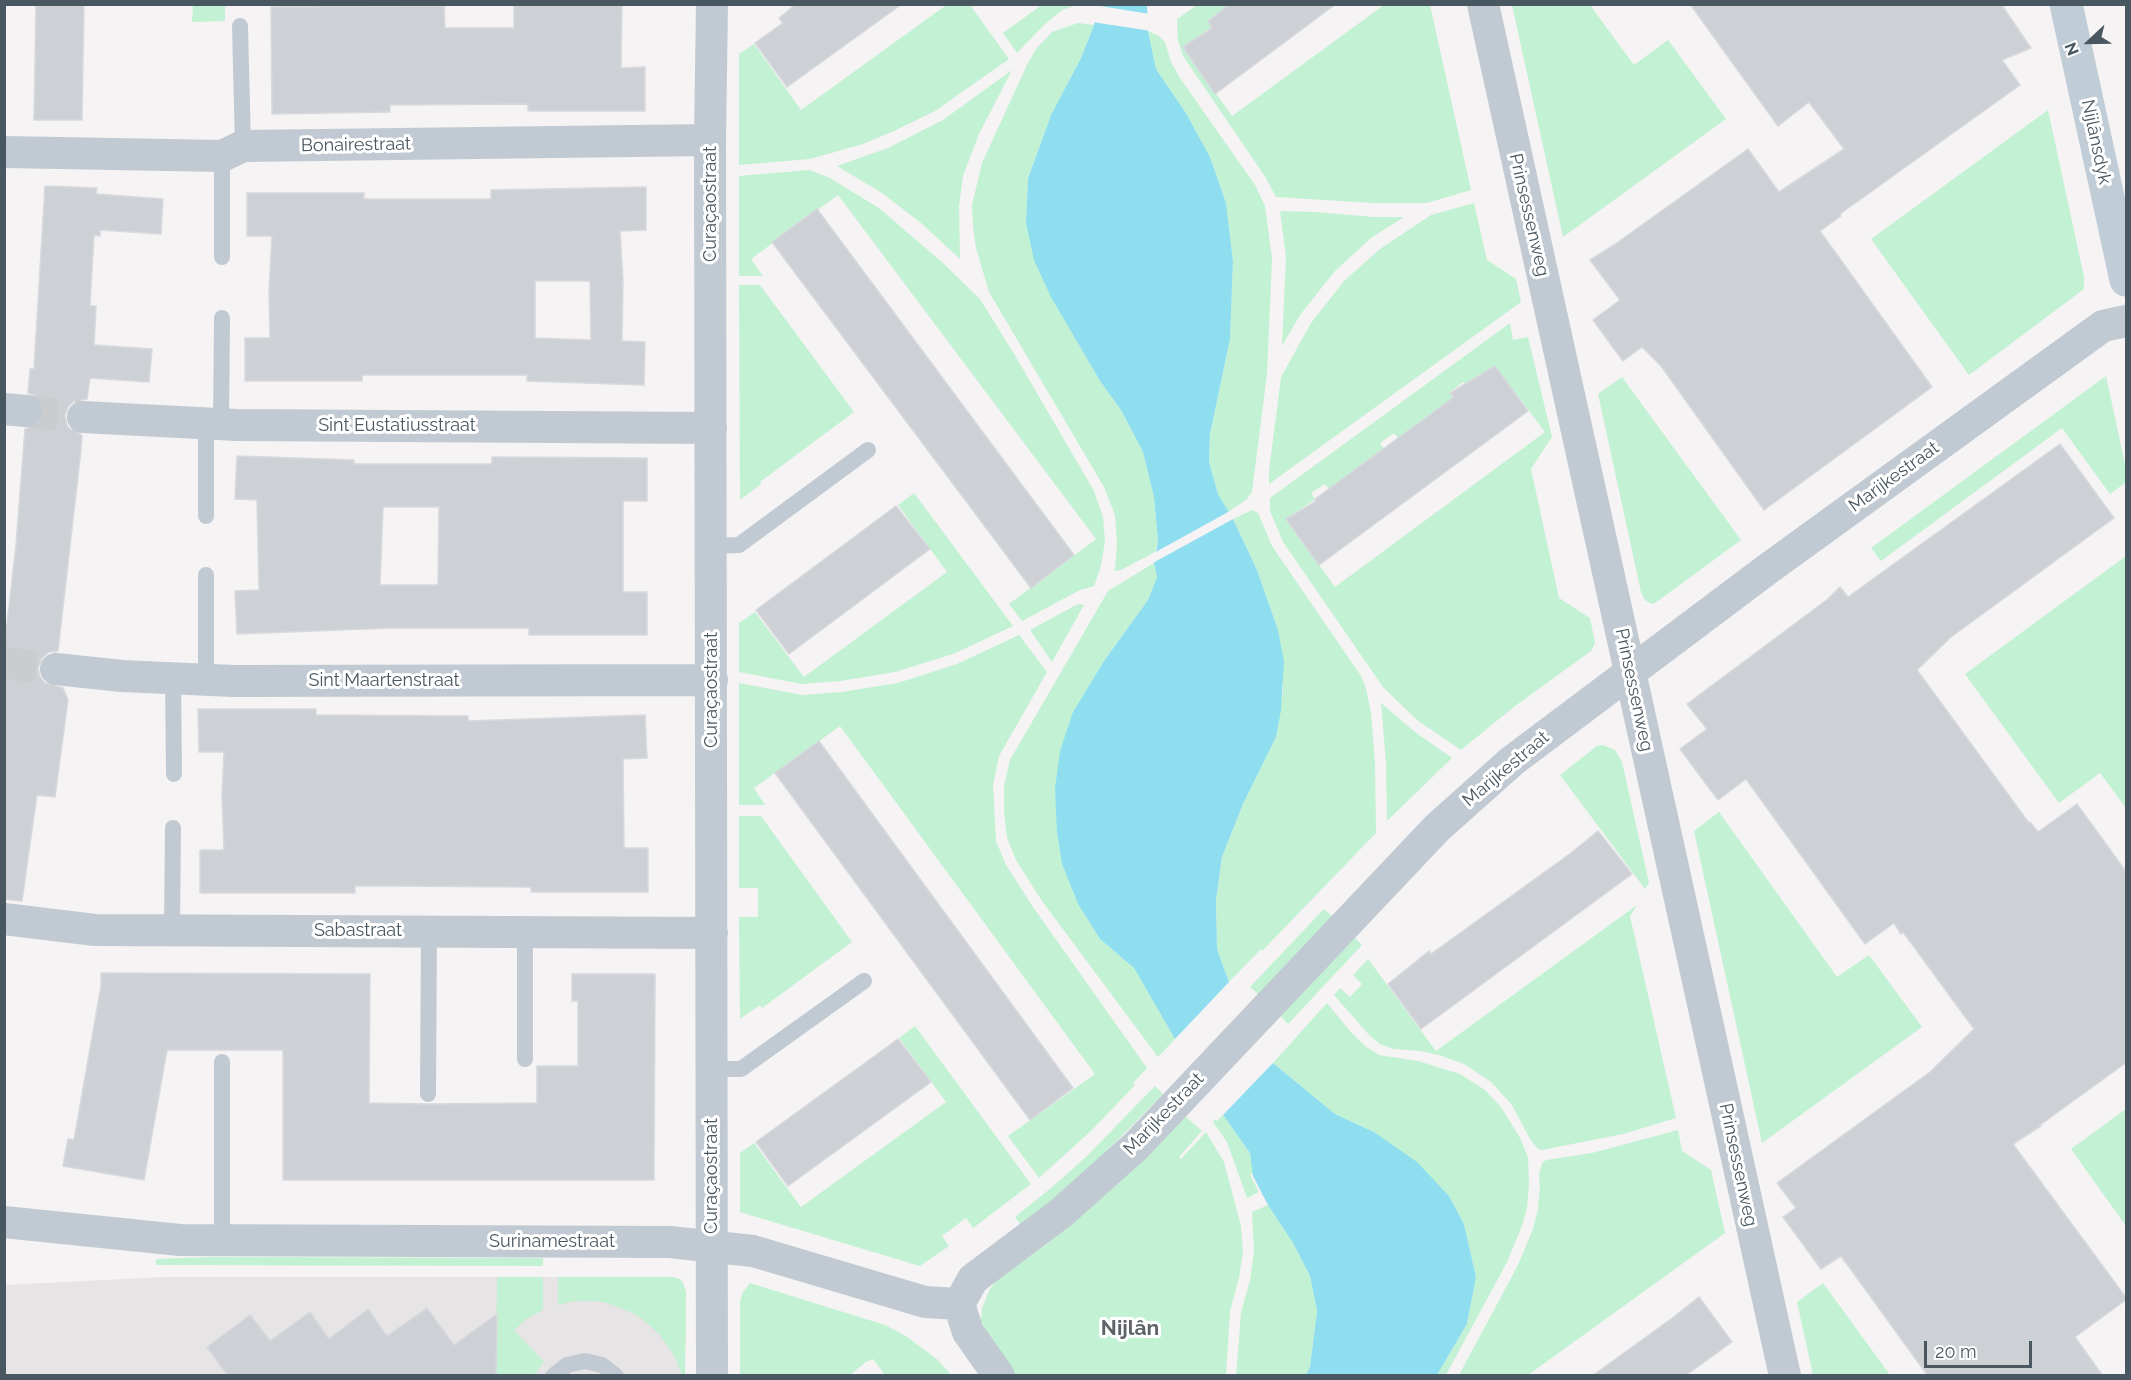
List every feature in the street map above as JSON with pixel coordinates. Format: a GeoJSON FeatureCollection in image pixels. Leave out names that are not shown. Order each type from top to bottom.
{"type":"FeatureCollection","features":[{"type":"Feature","properties":{"kind":"street","name":"Curaçaostraat"},"geometry":{"type":"LineString","coordinates":[[712,4],[710,140],[712,1376]]}},
{"type":"Feature","properties":{"kind":"street","name":"Prinsessenweg"},"geometry":{"type":"LineString","coordinates":[[1483,4],[1785,1376]]}},
{"type":"Feature","properties":{"kind":"street","name":"Nijlânsdyk"},"geometry":{"type":"LineString","coordinates":[[2066,4],[2127,280]]}},
{"type":"Feature","properties":{"kind":"street","name":"Bonairestraat"},"geometry":{"type":"LineString","coordinates":[[4,152],[233,151],[710,140]]}},
{"type":"Feature","properties":{"kind":"street","name":"Marijkestraat"},"geometry":{"type":"LineString","coordinates":[[959,1304],[973,1279],[1061,1214],[1136,1146],[1437,828],[1512,761],[1769,568],[2103,326],[2127,321]]}},
{"type":"Feature","properties":{"kind":"street","name":"Sint Eustatiusstraat"},"geometry":{"type":"LineString","coordinates":[[83,417],[213,424],[711,428]]}},
{"type":"Feature","properties":{"kind":"street","name":"Sint Maartenstraat"},"geometry":{"type":"LineString","coordinates":[[56,669],[122,676],[206,680],[712,680]]}},
{"type":"Feature","properties":{"kind":"street","name":"Sabastraat"},"geometry":{"type":"LineString","coordinates":[[4,919],[95,930],[712,933]]}},
{"type":"Feature","properties":{"kind":"street","name":"Surinamestraat"},"geometry":{"type":"LineString","coordinates":[[4,1222],[180,1240],[670,1242],[753,1251],[925,1302],[959,1304]]}},
{"type":"Feature","properties":{"kind":"street","name":"Surinamestraat"},"geometry":{"type":"LineString","coordinates":[[4,1240],[56,1227]]}},
{"type":"Feature","properties":{"kind":"street"},"geometry":{"type":"LineString","coordinates":[[959,1304],[968,1332],[999,1376]]}},
{"type":"Feature","properties":{"kind":"lane"},"geometry":{"type":"LineString","coordinates":[[222,257],[233,151],[240,26]]}},
{"type":"Feature","properties":{"kind":"lane"},"geometry":{"type":"LineString","coordinates":[[206,516],[222,318]]}},
{"type":"Feature","properties":{"kind":"lane"},"geometry":{"type":"LineString","coordinates":[[711,546],[739,545],[868,450]]}},
{"type":"Feature","properties":{"kind":"lane"},"geometry":{"type":"LineString","coordinates":[[206,575],[206,680]]}},
{"type":"Feature","properties":{"kind":"lane"},"geometry":{"type":"LineString","coordinates":[[173,678],[174,774]]}},
{"type":"Feature","properties":{"kind":"lane"},"geometry":{"type":"LineString","coordinates":[[172,931],[173,828]]}},
{"type":"Feature","properties":{"kind":"lane"},"geometry":{"type":"LineString","coordinates":[[428,1094],[429,931]]}},
{"type":"Feature","properties":{"kind":"lane"},"geometry":{"type":"LineString","coordinates":[[525,931],[525,1059]]}},
{"type":"Feature","properties":{"kind":"lane"},"geometry":{"type":"LineString","coordinates":[[711,1069],[741,1069],[864,981]]}},
{"type":"Feature","properties":{"kind":"lane"},"geometry":{"type":"LineString","coordinates":[[222,1062],[222,1240]]}},
{"type":"Feature","properties":{"kind":"lane"},"geometry":{"type":"LineString","coordinates":[[554,1376],[567,1365],[585,1361],[602,1365],[616,1376]]}},
{"type":"Feature","properties":{"kind":"shaded area"},"geometry":{"type":"Polygon","coordinates":[[[165,1277],[675,1277],[683,1283],[686,1292],[685,1375],[5,1376],[5,1285],[165,1277]]]}},
{"type":"Feature","properties":{"kind":"green space"},"geometry":{"type":"Polygon","coordinates":[[[1043,4],[1076,5],[1062,10],[1017,53],[1003,33],[1043,4]]]}},
{"type":"Feature","properties":{"kind":"green space"},"geometry":{"type":"Polygon","coordinates":[[[193,5],[225,5],[225,21],[192,22],[193,5]]]}},
{"type":"Feature","properties":{"kind":"green space"},"geometry":{"type":"Polygon","coordinates":[[[944,5],[970,5],[1009,59],[935,111],[863,144],[810,159],[739,165],[739,54],[754,44],[801,110],[944,5]]]}},
{"type":"Feature","properties":{"kind":"green space"},"geometry":{"type":"Polygon","coordinates":[[[1197,5],[1243,5],[1221,11],[1208,21],[1212,27],[1183,47],[1232,116],[1384,5],[1430,5],[1471,190],[1427,203],[1374,203],[1276,197],[1266,178],[1183,56],[1178,40],[1177,19],[1197,5]]]}},
{"type":"Feature","properties":{"kind":"green space"},"geometry":{"type":"Polygon","coordinates":[[[1512,5],[1590,5],[1634,65],[1668,40],[1726,119],[1563,237],[1512,5]]]}},
{"type":"Feature","properties":{"kind":"green space"},"geometry":{"type":"Polygon","coordinates":[[[1078,23],[1094,25],[1081,58],[1051,115],[1028,177],[1026,223],[1063,317],[1100,381],[1121,410],[1143,452],[1154,497],[1158,541],[1155,552],[1115,571],[1117,542],[1115,515],[1104,487],[989,292],[976,248],[973,226],[972,205],[982,163],[1027,65],[1036,49],[1052,32],[1078,23]]]}},
{"type":"Feature","properties":{"kind":"green space"},"geometry":{"type":"Polygon","coordinates":[[[1148,31],[1165,42],[1171,62],[1180,78],[1255,185],[1265,206],[1272,258],[1267,374],[1252,492],[1246,500],[1228,512],[1218,494],[1209,462],[1210,434],[1230,339],[1233,261],[1226,203],[1210,157],[1186,113],[1156,69],[1148,31]]]}},
{"type":"Feature","properties":{"kind":"green space"},"geometry":{"type":"Polygon","coordinates":[[[1012,70],[979,134],[963,176],[959,206],[960,259],[921,223],[882,193],[837,166],[888,148],[943,120],[1012,70]]]}},
{"type":"Feature","properties":{"kind":"green space"},"geometry":{"type":"Polygon","coordinates":[[[2048,110],[2084,277],[2084,289],[1969,375],[1871,239],[2048,110]]]}},
{"type":"Feature","properties":{"kind":"green space"},"geometry":{"type":"Polygon","coordinates":[[[809,170],[828,177],[879,208],[944,264],[980,299],[1094,491],[1103,517],[1105,541],[1101,566],[1094,586],[1080,590],[1022,621],[1009,604],[1096,539],[838,195],[751,259],[763,276],[739,276],[739,176],[809,170]]]}},
{"type":"Feature","properties":{"kind":"green space"},"geometry":{"type":"Polygon","coordinates":[[[1474,203],[1487,260],[1516,279],[1521,302],[1269,484],[1281,377],[1311,323],[1344,281],[1380,249],[1431,215],[1474,203]]]}},
{"type":"Feature","properties":{"kind":"green space"},"geometry":{"type":"Polygon","coordinates":[[[1280,211],[1404,217],[1371,238],[1335,271],[1300,315],[1282,346],[1286,257],[1280,211]]]}},
{"type":"Feature","properties":{"kind":"green space"},"geometry":{"type":"Polygon","coordinates":[[[739,285],[760,285],[854,412],[760,482],[761,484],[740,500],[739,285]]]}},
{"type":"Feature","properties":{"kind":"green space"},"geometry":{"type":"Polygon","coordinates":[[[1510,323],[1513,340],[1528,337],[1552,437],[1531,469],[1559,598],[1590,618],[1595,643],[1591,651],[1515,706],[1461,750],[1417,720],[1383,687],[1283,542],[1270,511],[1270,498],[1510,323]],[[1495,366],[1468,388],[1463,382],[1450,392],[1454,398],[1398,438],[1394,433],[1380,443],[1384,449],[1329,489],[1325,484],[1311,493],[1315,499],[1286,519],[1335,587],[1545,432],[1495,366]]]}},
{"type":"Feature","properties":{"kind":"green space"},"geometry":{"type":"Polygon","coordinates":[[[2106,376],[2126,469],[2126,482],[2110,494],[2062,428],[1881,561],[1871,548],[2106,376]]]}},
{"type":"Feature","properties":{"kind":"green space"},"geometry":{"type":"Polygon","coordinates":[[[1622,377],[1741,540],[1652,604],[1645,600],[1641,592],[1598,394],[1622,377]]]}},
{"type":"Feature","properties":{"kind":"green space"},"geometry":{"type":"Polygon","coordinates":[[[914,493],[1013,626],[953,654],[895,672],[840,681],[802,684],[739,672],[739,623],[755,612],[804,677],[947,572],[898,505],[914,493]]]}},
{"type":"Feature","properties":{"kind":"green space"},"geometry":{"type":"Polygon","coordinates":[[[1252,510],[1258,513],[1272,546],[1361,676],[1366,688],[1371,713],[1375,764],[1376,833],[1229,982],[1217,949],[1216,900],[1222,857],[1243,804],[1276,737],[1283,689],[1278,630],[1257,570],[1233,519],[1252,510]]]}},
{"type":"Feature","properties":{"kind":"green space"},"geometry":{"type":"Polygon","coordinates":[[[2126,556],[2126,808],[2100,773],[2059,803],[1965,674],[2126,556]]]}},
{"type":"Feature","properties":{"kind":"green space"},"geometry":{"type":"Polygon","coordinates":[[[1154,563],[1157,577],[1148,600],[1104,661],[1073,712],[1057,833],[1062,864],[1078,904],[1100,939],[1134,968],[1175,1039],[1158,1057],[1042,901],[1016,860],[1007,838],[1004,810],[1004,786],[1010,760],[1108,591],[1154,563]]]}},
{"type":"Feature","properties":{"kind":"green space"},"geometry":{"type":"Polygon","coordinates":[[[1078,604],[1084,605],[1052,662],[1030,630],[1078,604]]]}},
{"type":"Feature","properties":{"kind":"green space"},"geometry":{"type":"Polygon","coordinates":[[[1019,635],[1047,672],[999,756],[993,785],[996,841],[1006,865],[1033,907],[1147,1068],[1133,1083],[1135,1085],[1092,1130],[1039,1178],[1008,1136],[1095,1074],[840,726],[754,788],[765,805],[739,805],[739,683],[802,695],[842,692],[898,683],[957,664],[1019,635]]]}},
{"type":"Feature","properties":{"kind":"green space"},"geometry":{"type":"Polygon","coordinates":[[[1381,703],[1415,732],[1452,758],[1387,821],[1386,762],[1381,703]]]}},
{"type":"Feature","properties":{"kind":"green space"},"geometry":{"type":"Polygon","coordinates":[[[1603,745],[1615,750],[1622,762],[1649,883],[1645,889],[1560,775],[1597,746],[1603,745]]]}},
{"type":"Feature","properties":{"kind":"green space"},"geometry":{"type":"Polygon","coordinates":[[[1719,812],[1837,977],[1869,955],[1922,1027],[1762,1143],[1694,831],[1719,812]]]}},
{"type":"Feature","properties":{"kind":"green space"},"geometry":{"type":"Polygon","coordinates":[[[739,816],[761,816],[852,942],[762,1008],[760,1005],[740,1019],[739,917],[758,917],[758,888],[739,888],[739,816]]]}},
{"type":"Feature","properties":{"kind":"green space"},"geometry":{"type":"Polygon","coordinates":[[[1637,905],[1630,916],[1676,1118],[1623,1134],[1538,1149],[1530,1139],[1512,1105],[1491,1082],[1464,1064],[1442,1056],[1421,1051],[1393,1049],[1380,1044],[1370,1036],[1334,995],[1340,988],[1350,997],[1362,984],[1353,975],[1368,959],[1436,1051],[1637,905]]]}},
{"type":"Feature","properties":{"kind":"green space"},"geometry":{"type":"Polygon","coordinates":[[[1324,909],[1333,917],[1259,995],[1250,987],[1324,909]]]}},
{"type":"Feature","properties":{"kind":"green space"},"geometry":{"type":"Polygon","coordinates":[[[1354,937],[1362,945],[1288,1024],[1280,1015],[1354,937]]]}},
{"type":"Feature","properties":{"kind":"green space"},"geometry":{"type":"Polygon","coordinates":[[[1327,1003],[1365,1046],[1379,1055],[1418,1061],[1460,1074],[1485,1090],[1501,1107],[1519,1136],[1528,1157],[1529,1185],[1522,1226],[1507,1262],[1446,1375],[1437,1375],[1467,1324],[1476,1277],[1464,1224],[1449,1196],[1374,1132],[1335,1114],[1273,1063],[1327,1003]]]}},
{"type":"Feature","properties":{"kind":"green space"},"geometry":{"type":"Polygon","coordinates":[[[915,1026],[1031,1184],[973,1228],[966,1218],[942,1236],[949,1246],[920,1266],[740,1212],[740,1153],[754,1143],[801,1207],[946,1102],[899,1038],[915,1026]]]}},
{"type":"Feature","properties":{"kind":"green space"},"geometry":{"type":"Polygon","coordinates":[[[1155,1086],[1163,1094],[1066,1189],[1021,1225],[1015,1217],[1087,1156],[1155,1086]]]}},
{"type":"Feature","properties":{"kind":"green space"},"geometry":{"type":"Polygon","coordinates":[[[2126,1109],[2126,1226],[2071,1149],[2126,1109]]]}},
{"type":"Feature","properties":{"kind":"green space"},"geometry":{"type":"Polygon","coordinates":[[[1223,1115],[1250,1153],[1253,1173],[1250,1175],[1259,1192],[1247,1198],[1227,1142],[1213,1122],[1223,1115]]]}},
{"type":"Feature","properties":{"kind":"green space"},"geometry":{"type":"Polygon","coordinates":[[[1185,1116],[1202,1131],[1179,1157],[1181,1159],[1206,1132],[1224,1162],[1241,1226],[1243,1251],[1239,1278],[1230,1311],[1226,1375],[1016,1375],[995,1347],[981,1321],[982,1308],[990,1289],[997,1280],[1048,1243],[1121,1181],[1185,1116]]]}},
{"type":"Feature","properties":{"kind":"green space"},"geometry":{"type":"Polygon","coordinates":[[[1678,1130],[1682,1151],[1711,1170],[1725,1233],[1528,1375],[1459,1375],[1517,1267],[1533,1229],[1538,1209],[1539,1175],[1542,1163],[1546,1160],[1592,1153],[1678,1130]]]}},
{"type":"Feature","properties":{"kind":"green space"},"geometry":{"type":"Polygon","coordinates":[[[1268,1205],[1293,1243],[1310,1276],[1317,1311],[1310,1367],[1306,1375],[1236,1376],[1241,1313],[1250,1280],[1254,1251],[1252,1212],[1268,1205]]]}},
{"type":"Feature","properties":{"kind":"green space"},"geometry":{"type":"Polygon","coordinates":[[[211,1257],[543,1258],[543,1266],[157,1265],[155,1261],[157,1259],[211,1257]]]}},
{"type":"Feature","properties":{"kind":"green space"},"geometry":{"type":"Polygon","coordinates":[[[497,1277],[543,1277],[543,1310],[526,1319],[514,1330],[544,1362],[534,1375],[496,1376],[497,1277]]]}},
{"type":"Feature","properties":{"kind":"green space"},"geometry":{"type":"Polygon","coordinates":[[[558,1277],[672,1277],[680,1279],[686,1292],[685,1375],[682,1375],[675,1357],[660,1335],[641,1318],[607,1303],[595,1301],[573,1301],[558,1305],[558,1277]]]}},
{"type":"Feature","properties":{"kind":"green space"},"geometry":{"type":"Polygon","coordinates":[[[750,1283],[885,1325],[906,1336],[938,1360],[951,1375],[885,1375],[873,1359],[850,1375],[740,1375],[740,1302],[742,1294],[750,1283]]]}},
{"type":"Feature","properties":{"kind":"green space"},"geometry":{"type":"Polygon","coordinates":[[[1823,1283],[1890,1375],[1813,1375],[1797,1302],[1823,1283]]]}},
{"type":"Feature","properties":{"kind":"water"},"geometry":{"type":"Polygon","coordinates":[[[1097,5],[1147,5],[1148,31],[1156,69],[1186,113],[1210,157],[1226,203],[1233,261],[1230,339],[1210,434],[1209,462],[1218,494],[1233,519],[1257,570],[1278,630],[1284,662],[1281,710],[1276,737],[1243,804],[1222,857],[1216,900],[1217,949],[1229,982],[1175,1039],[1134,968],[1100,939],[1078,904],[1062,864],[1057,833],[1055,788],[1060,751],[1073,712],[1104,661],[1148,600],[1157,577],[1154,563],[1158,541],[1154,497],[1143,452],[1121,410],[1100,381],[1051,297],[1034,260],[1026,223],[1028,178],[1051,115],[1081,58],[1094,25],[1097,5]]]}},
{"type":"Feature","properties":{"kind":"water"},"geometry":{"type":"Polygon","coordinates":[[[1273,1063],[1335,1114],[1374,1132],[1417,1162],[1449,1196],[1464,1224],[1476,1277],[1467,1324],[1437,1375],[1306,1375],[1310,1367],[1317,1311],[1310,1276],[1253,1176],[1250,1153],[1223,1115],[1273,1063]]]}},
{"type":"Feature","properties":{"kind":"pier"},"geometry":{"type":"Polygon","coordinates":[[[1094,5],[1150,14],[1151,31],[1092,22],[1094,5]]]}},
{"type":"Feature","properties":{"kind":"pier"},"geometry":{"type":"Polygon","coordinates":[[[1230,511],[1235,518],[1151,564],[1152,554],[1230,511]]]}},
{"type":"Feature","properties":{"kind":"building"},"geometry":{"type":"Polygon","coordinates":[[[36,4],[84,4],[82,120],[34,120],[36,4]]]}},
{"type":"Feature","properties":{"kind":"building"},"geometry":{"type":"Polygon","coordinates":[[[622,4],[621,68],[645,67],[645,111],[528,111],[528,104],[390,105],[390,112],[272,114],[271,7],[444,6],[445,28],[514,28],[514,5],[622,4]]]}},
{"type":"Feature","properties":{"kind":"building"},"geometry":{"type":"Polygon","coordinates":[[[796,4],[902,4],[787,87],[755,43],[783,23],[779,18],[796,4]]]}},
{"type":"Feature","properties":{"kind":"building"},"geometry":{"type":"Polygon","coordinates":[[[1230,4],[1336,4],[1215,94],[1183,47],[1212,28],[1208,21],[1230,4]]]}},
{"type":"Feature","properties":{"kind":"building"},"geometry":{"type":"Polygon","coordinates":[[[1690,4],[2001,4],[2031,48],[2002,60],[2020,85],[1840,214],[1841,216],[1820,231],[1932,387],[1764,510],[1661,366],[1642,347],[1623,361],[1593,320],[1620,300],[1590,260],[1748,149],[1779,192],[1844,149],[1809,102],[1778,126],[1690,4]]]}},
{"type":"Feature","properties":{"kind":"building"},"geometry":{"type":"Polygon","coordinates":[[[45,186],[97,188],[96,194],[163,199],[161,234],[100,230],[100,236],[94,235],[90,306],[96,306],[94,345],[152,349],[149,382],[90,378],[87,399],[74,401],[68,407],[65,415],[67,426],[82,435],[81,450],[58,651],[49,652],[42,658],[38,668],[40,677],[45,683],[63,688],[68,700],[55,797],[37,795],[22,901],[4,899],[4,624],[7,624],[16,545],[25,429],[34,427],[40,422],[44,413],[42,403],[36,396],[28,393],[30,369],[34,369],[45,186]]]}},
{"type":"Feature","properties":{"kind":"building"},"geometry":{"type":"Polygon","coordinates":[[[646,187],[646,230],[620,231],[623,280],[622,341],[645,342],[644,385],[527,381],[527,375],[362,375],[362,381],[245,381],[245,338],[270,338],[269,291],[272,236],[247,236],[247,193],[364,193],[364,199],[491,199],[491,190],[646,187]],[[535,281],[535,338],[591,340],[590,281],[535,281]]]}},
{"type":"Feature","properties":{"kind":"building"},"geometry":{"type":"Polygon","coordinates":[[[817,209],[1074,555],[1031,588],[772,242],[817,209]]]}},
{"type":"Feature","properties":{"kind":"building"},"geometry":{"type":"Polygon","coordinates":[[[1495,366],[1528,411],[1319,565],[1286,519],[1316,501],[1315,499],[1454,397],[1450,393],[1495,366]]]}},
{"type":"Feature","properties":{"kind":"building"},"geometry":{"type":"Polygon","coordinates":[[[2060,444],[2114,518],[1951,637],[1917,670],[2029,823],[2038,832],[2077,804],[2127,873],[2127,1062],[2013,1144],[2127,1299],[2075,1337],[2103,1376],[1928,1376],[1841,1256],[1821,1269],[1783,1217],[1796,1208],[1777,1183],[1930,1072],[1974,1029],[1894,923],[1865,944],[1746,779],[1718,800],[1680,749],[1707,729],[1687,704],[1828,599],[1840,587],[1848,597],[2060,444]]]}},
{"type":"Feature","properties":{"kind":"building"},"geometry":{"type":"Polygon","coordinates":[[[237,456],[354,460],[354,464],[492,464],[492,457],[647,458],[647,501],[623,501],[623,592],[647,592],[647,635],[529,635],[529,628],[391,628],[237,634],[235,591],[259,590],[257,500],[235,499],[237,456]],[[383,507],[380,585],[438,585],[439,507],[383,507]]]}},
{"type":"Feature","properties":{"kind":"building"},"geometry":{"type":"Polygon","coordinates":[[[896,506],[930,549],[789,654],[756,610],[896,506]]]}},
{"type":"Feature","properties":{"kind":"building"},"geometry":{"type":"Polygon","coordinates":[[[198,709],[316,709],[316,715],[468,716],[468,721],[645,715],[647,758],[623,759],[624,848],[648,848],[648,892],[531,892],[531,887],[355,886],[355,893],[200,893],[200,850],[224,850],[222,796],[224,752],[199,752],[198,709]]]}},
{"type":"Feature","properties":{"kind":"building"},"geometry":{"type":"Polygon","coordinates":[[[819,741],[1073,1088],[1030,1120],[775,773],[819,741]]]}},
{"type":"Feature","properties":{"kind":"building"},"geometry":{"type":"Polygon","coordinates":[[[1598,831],[1632,874],[1421,1029],[1388,984],[1429,951],[1431,954],[1598,831]]]}},
{"type":"Feature","properties":{"kind":"building"},"geometry":{"type":"Polygon","coordinates":[[[101,973],[370,974],[369,1103],[427,1104],[537,1103],[537,1066],[578,1066],[578,1001],[572,1001],[572,974],[655,974],[654,1180],[283,1180],[283,1050],[167,1050],[144,1180],[63,1166],[68,1139],[74,1140],[101,986],[101,973]]]}},
{"type":"Feature","properties":{"kind":"building"},"geometry":{"type":"Polygon","coordinates":[[[898,1039],[931,1082],[788,1186],[756,1142],[898,1039]]]}},
{"type":"Feature","properties":{"kind":"building"},"geometry":{"type":"Polygon","coordinates":[[[1699,1297],[1732,1342],[1685,1376],[1592,1376],[1671,1319],[1699,1297]]]}},
{"type":"Feature","properties":{"kind":"building"},"geometry":{"type":"Polygon","coordinates":[[[427,1308],[454,1345],[497,1314],[496,1376],[228,1376],[207,1347],[250,1315],[270,1341],[310,1312],[329,1339],[368,1309],[387,1336],[427,1308]]]}},
{"type":"Feature","properties":{"kind":"tunnel"},"geometry":{"type":"LineString","coordinates":[[26,411],[83,417]]}},
{"type":"Feature","properties":{"kind":"tunnel"},"geometry":{"type":"LineString","coordinates":[[4,663],[56,669]]}},
{"type":"Feature","properties":{"kind":"district","name":"Nijlân"},"geometry":{"type":"Point","coordinates":[1130,1329]}}]}
